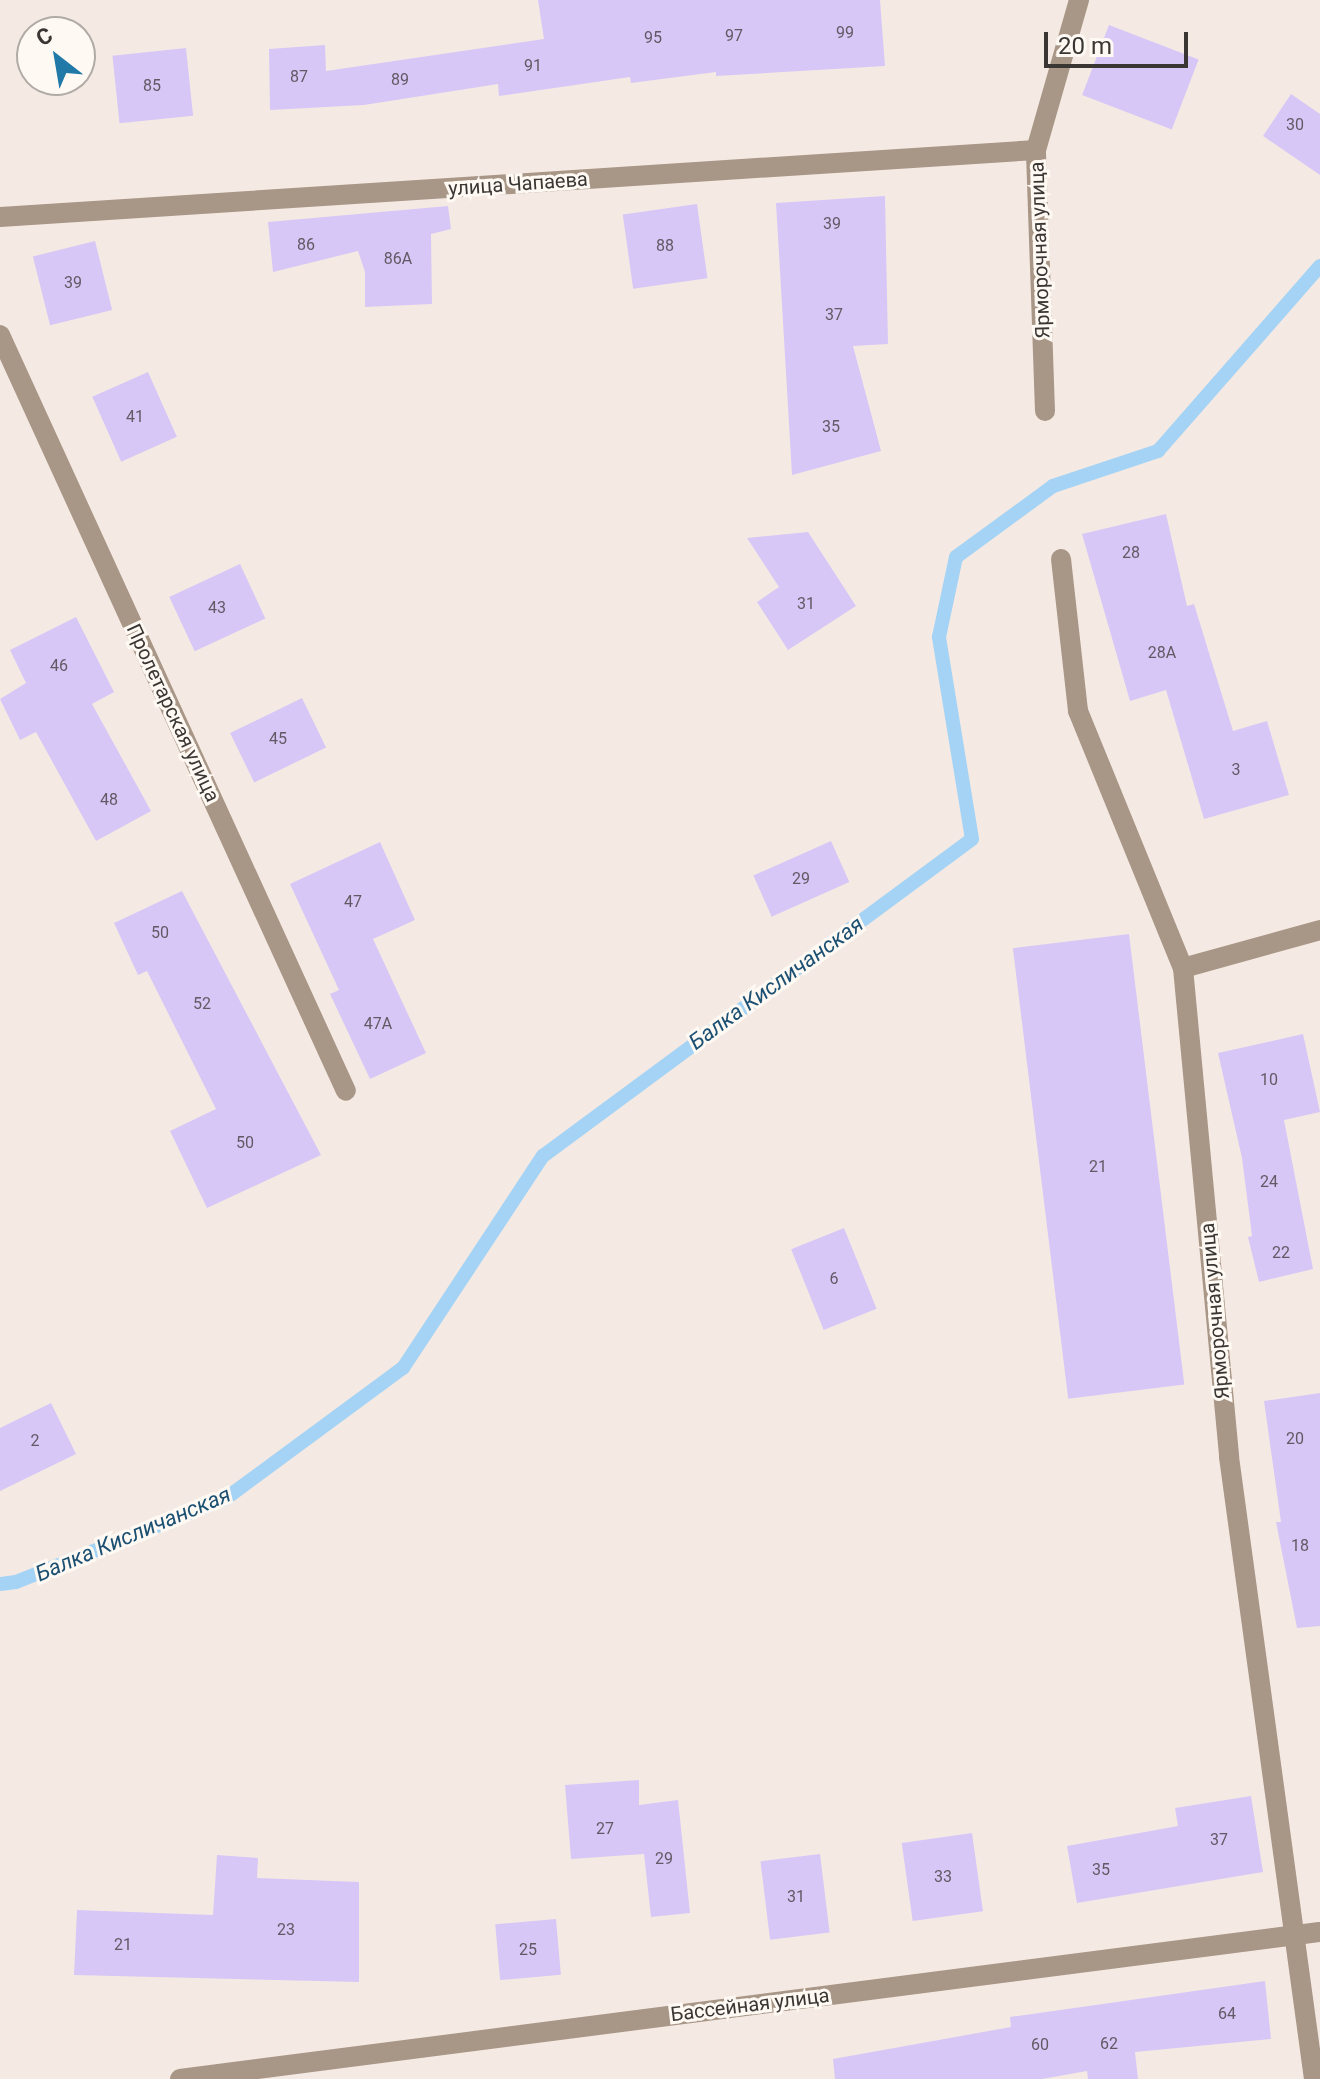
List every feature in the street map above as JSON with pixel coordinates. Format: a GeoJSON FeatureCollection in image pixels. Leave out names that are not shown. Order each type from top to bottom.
{"type":"FeatureCollection","features":[{"type":"Feature","properties":{"kind":"street","name":"Ярморочная улица"},"geometry":{"type":"LineString","coordinates":[[1045,411],[1036,150],[1079,0]]}},
{"type":"Feature","properties":{"kind":"street","name":"улица Чапаева"},"geometry":{"type":"LineString","coordinates":[[0,217],[1036,150]]}},
{"type":"Feature","properties":{"kind":"street","name":"Пролетарская улица"},"geometry":{"type":"LineString","coordinates":[[0,335],[346,1091]]}},
{"type":"Feature","properties":{"kind":"street","name":"Ярморочная улица"},"geometry":{"type":"LineString","coordinates":[[1061,559],[1078,711],[1183,968],[1229,1457],[1314,2079]]}},
{"type":"Feature","properties":{"kind":"street"},"geometry":{"type":"LineString","coordinates":[[1183,968],[1320,930]]}},
{"type":"Feature","properties":{"kind":"street","name":"Бассейная улица"},"geometry":{"type":"LineString","coordinates":[[180,2079],[1320,1932]]}},
{"type":"Feature","properties":{"kind":"building"},"geometry":{"type":"Polygon","coordinates":[[[538,0],[880,0],[885,66],[716,76],[716,72],[631,83],[630,77],[499,96],[498,84],[364,105],[270,110],[269,49],[325,45],[326,71],[544,39],[538,0]]]}},
{"type":"Feature","properties":{"kind":"building"},"geometry":{"type":"Polygon","coordinates":[[[1109,25],[1199,59],[1172,129],[1082,95],[1109,25]]]}},
{"type":"Feature","properties":{"kind":"building"},"geometry":{"type":"Polygon","coordinates":[[[186,48],[193,116],[120,123],[112,56],[186,48]]]}},
{"type":"Feature","properties":{"kind":"building"},"geometry":{"type":"Polygon","coordinates":[[[1291,94],[1320,114],[1320,175],[1263,136],[1291,94]]]}},
{"type":"Feature","properties":{"kind":"building"},"geometry":{"type":"Polygon","coordinates":[[[885,196],[888,344],[853,346],[881,451],[792,475],[776,203],[885,196]]]}},
{"type":"Feature","properties":{"kind":"building"},"geometry":{"type":"Polygon","coordinates":[[[697,204],[707,278],[633,289],[623,214],[697,204]]]}},
{"type":"Feature","properties":{"kind":"building"},"geometry":{"type":"Polygon","coordinates":[[[448,206],[451,229],[431,234],[432,304],[365,307],[365,272],[358,251],[273,272],[268,222],[448,206]]]}},
{"type":"Feature","properties":{"kind":"building"},"geometry":{"type":"Polygon","coordinates":[[[95,241],[112,310],[50,325],[33,256],[95,241]]]}},
{"type":"Feature","properties":{"kind":"building"},"geometry":{"type":"Polygon","coordinates":[[[148,372],[177,437],[121,462],[92,397],[148,372]]]}},
{"type":"Feature","properties":{"kind":"building"},"geometry":{"type":"Polygon","coordinates":[[[1166,514],[1187,606],[1194,604],[1233,731],[1267,721],[1289,795],[1204,819],[1166,690],[1130,701],[1082,534],[1166,514]]]}},
{"type":"Feature","properties":{"kind":"building"},"geometry":{"type":"Polygon","coordinates":[[[808,532],[856,606],[788,650],[757,602],[779,587],[747,538],[808,532]]]}},
{"type":"Feature","properties":{"kind":"building"},"geometry":{"type":"Polygon","coordinates":[[[240,564],[265,618],[195,651],[169,597],[240,564]]]}},
{"type":"Feature","properties":{"kind":"building"},"geometry":{"type":"Polygon","coordinates":[[[76,617],[114,692],[92,704],[151,811],[96,841],[36,732],[20,740],[0,699],[26,683],[10,650],[76,617]]]}},
{"type":"Feature","properties":{"kind":"building"},"geometry":{"type":"Polygon","coordinates":[[[302,698],[326,747],[254,783],[230,733],[302,698]]]}},
{"type":"Feature","properties":{"kind":"building"},"geometry":{"type":"Polygon","coordinates":[[[831,841],[849,882],[772,917],[753,876],[831,841]]]}},
{"type":"Feature","properties":{"kind":"building"},"geometry":{"type":"Polygon","coordinates":[[[380,842],[415,920],[373,939],[426,1053],[370,1079],[330,994],[339,990],[290,884],[380,842]]]}},
{"type":"Feature","properties":{"kind":"building"},"geometry":{"type":"Polygon","coordinates":[[[182,891],[321,1155],[207,1208],[170,1131],[216,1109],[147,971],[138,975],[114,923],[182,891]]]}},
{"type":"Feature","properties":{"kind":"building"},"geometry":{"type":"Polygon","coordinates":[[[1129,934],[1184,1385],[1068,1399],[1013,948],[1129,934]]]}},
{"type":"Feature","properties":{"kind":"building"},"geometry":{"type":"Polygon","coordinates":[[[1303,1034],[1320,1112],[1284,1120],[1313,1269],[1259,1282],[1248,1237],[1252,1236],[1242,1158],[1218,1053],[1303,1034]]]}},
{"type":"Feature","properties":{"kind":"building"},"geometry":{"type":"Polygon","coordinates":[[[844,1228],[877,1309],[824,1330],[791,1249],[844,1228]]]}},
{"type":"Feature","properties":{"kind":"building"},"geometry":{"type":"Polygon","coordinates":[[[1320,1393],[1320,1626],[1297,1628],[1276,1522],[1281,1522],[1264,1401],[1320,1393]]]}},
{"type":"Feature","properties":{"kind":"building"},"geometry":{"type":"Polygon","coordinates":[[[51,1403],[76,1454],[0,1491],[0,1428],[51,1403]]]}},
{"type":"Feature","properties":{"kind":"building"},"geometry":{"type":"Polygon","coordinates":[[[639,1780],[639,1805],[678,1800],[690,1913],[651,1917],[644,1854],[571,1859],[565,1785],[639,1780]]]}},
{"type":"Feature","properties":{"kind":"building"},"geometry":{"type":"Polygon","coordinates":[[[1251,1796],[1263,1872],[1077,1903],[1067,1846],[1178,1826],[1175,1808],[1251,1796]]]}},
{"type":"Feature","properties":{"kind":"building"},"geometry":{"type":"Polygon","coordinates":[[[972,1833],[983,1911],[913,1921],[902,1843],[972,1833]]]}},
{"type":"Feature","properties":{"kind":"building"},"geometry":{"type":"Polygon","coordinates":[[[820,1854],[830,1932],[770,1940],[760,1861],[820,1854]]]}},
{"type":"Feature","properties":{"kind":"building"},"geometry":{"type":"Polygon","coordinates":[[[217,1855],[258,1858],[257,1878],[359,1882],[359,1982],[74,1975],[77,1910],[213,1915],[217,1855]]]}},
{"type":"Feature","properties":{"kind":"building"},"geometry":{"type":"Polygon","coordinates":[[[556,1919],[561,1975],[500,1980],[495,1924],[556,1919]]]}},
{"type":"Feature","properties":{"kind":"building"},"geometry":{"type":"Polygon","coordinates":[[[1265,1981],[1271,2039],[1135,2052],[1138,2079],[1088,2079],[1087,2071],[1042,2079],[835,2079],[833,2059],[1011,2027],[1010,2017],[1265,1981]]]}},
{"type":"Feature","properties":{"kind":"waterway","name":"Балка Кисличанская"},"geometry":{"type":"LineString","coordinates":[[0,1584],[16,1582],[225,1499],[403,1368],[543,1156],[972,839],[939,637],[956,557],[1053,486],[1158,451],[1320,266]]}}]}
